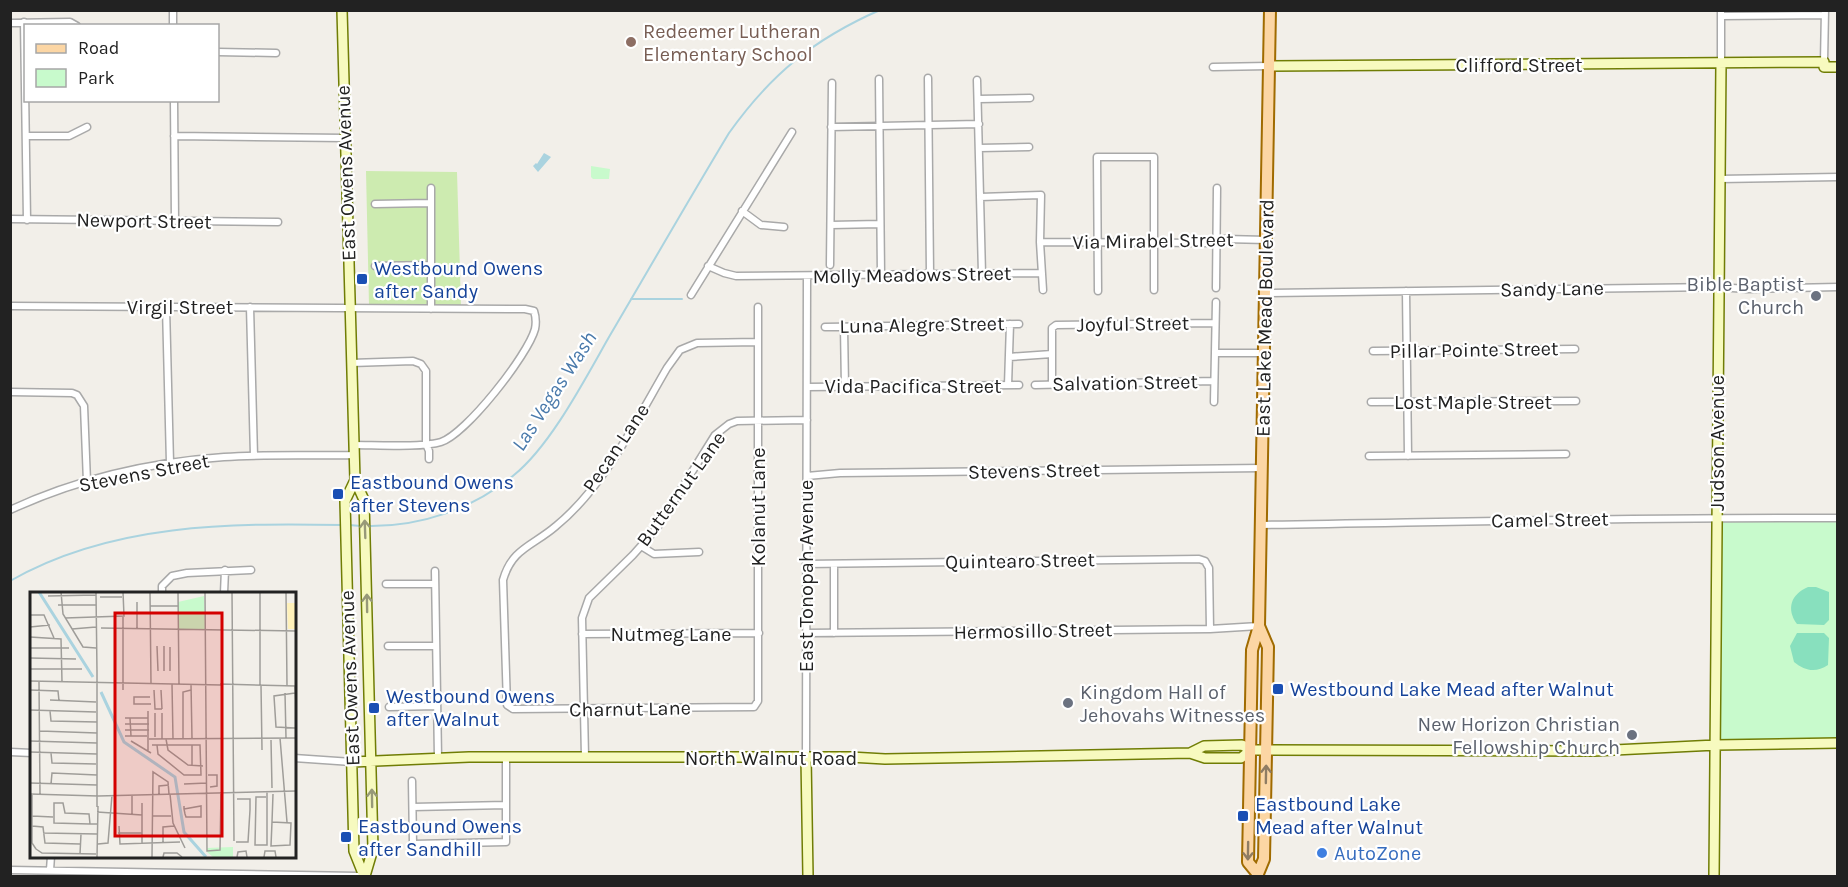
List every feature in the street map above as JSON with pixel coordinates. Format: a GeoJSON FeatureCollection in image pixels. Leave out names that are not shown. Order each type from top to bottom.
{"type":"FeatureCollection","features":[{"type":"Feature","properties":{"kind":"main road","name":"East Lake Mead Boulevard"},"geometry":{"type":"LineString","coordinates":[[1257,875],[1248,862],[1252,650],[1259,626],[1262,525],[1270,10]]}},
{"type":"Feature","properties":{"kind":"main road","name":"East Lake Mead Boulevard"},"geometry":{"type":"LineString","coordinates":[[1257,875],[1264,859],[1268,647],[1259,626]]}},
{"type":"Feature","properties":{"kind":"street","name":"East Owens Avenue"},"geometry":{"type":"LineString","coordinates":[[342,10],[355,480],[364,500],[366,558],[373,849],[364,876],[354,851],[345,501],[355,480]]}},
{"type":"Feature","properties":{"kind":"street"},"geometry":{"type":"LineString","coordinates":[[1721,13],[1825,13],[1824,64]]}},
{"type":"Feature","properties":{"kind":"street","name":"Judson Avenue"},"geometry":{"type":"LineString","coordinates":[[1714,876],[1721,13]]}},
{"type":"Feature","properties":{"kind":"street"},"geometry":{"type":"LineString","coordinates":[[10,23],[70,22],[74,24]]}},
{"type":"Feature","properties":{"kind":"street"},"geometry":{"type":"LineString","coordinates":[[219,52],[276,53]]}},
{"type":"Feature","properties":{"kind":"street","name":"Clifford Street"},"geometry":{"type":"LineString","coordinates":[[1213,66],[1721,63],[1824,64],[1838,67]]}},
{"type":"Feature","properties":{"kind":"street"},"geometry":{"type":"LineString","coordinates":[[927,78],[930,274]]}},
{"type":"Feature","properties":{"kind":"street"},"geometry":{"type":"LineString","coordinates":[[879,79],[881,275]]}},
{"type":"Feature","properties":{"kind":"street"},"geometry":{"type":"LineString","coordinates":[[977,80],[982,274]]}},
{"type":"Feature","properties":{"kind":"street"},"geometry":{"type":"LineString","coordinates":[[831,265],[832,82]]}},
{"type":"Feature","properties":{"kind":"street"},"geometry":{"type":"LineString","coordinates":[[979,99],[1030,98]]}},
{"type":"Feature","properties":{"kind":"street"},"geometry":{"type":"LineString","coordinates":[[25,102],[27,220]]}},
{"type":"Feature","properties":{"kind":"street"},"geometry":{"type":"LineString","coordinates":[[174,102],[175,221]]}},
{"type":"Feature","properties":{"kind":"street"},"geometry":{"type":"LineString","coordinates":[[831,127],[979,124]]}},
{"type":"Feature","properties":{"kind":"street"},"geometry":{"type":"LineString","coordinates":[[26,136],[69,136],[87,127]]}},
{"type":"Feature","properties":{"kind":"street"},"geometry":{"type":"LineString","coordinates":[[691,295],[792,132]]}},
{"type":"Feature","properties":{"kind":"street"},"geometry":{"type":"LineString","coordinates":[[174,136],[345,138]]}},
{"type":"Feature","properties":{"kind":"street"},"geometry":{"type":"LineString","coordinates":[[980,148],[1029,147]]}},
{"type":"Feature","properties":{"kind":"street"},"geometry":{"type":"LineString","coordinates":[[1098,291],[1097,157],[1154,157],[1154,290]]}},
{"type":"Feature","properties":{"kind":"street"},"geometry":{"type":"LineString","coordinates":[[1719,179],[1838,177]]}},
{"type":"Feature","properties":{"kind":"street"},"geometry":{"type":"LineString","coordinates":[[350,308],[431,309],[429,203],[431,188]]}},
{"type":"Feature","properties":{"kind":"street"},"geometry":{"type":"LineString","coordinates":[[1216,288],[1217,188]]}},
{"type":"Feature","properties":{"kind":"street"},"geometry":{"type":"LineString","coordinates":[[980,197],[1041,195],[1040,242],[1043,290]]}},
{"type":"Feature","properties":{"kind":"street"},"geometry":{"type":"LineString","coordinates":[[375,204],[429,203]]}},
{"type":"Feature","properties":{"kind":"street"},"geometry":{"type":"LineString","coordinates":[[742,211],[761,225],[784,227]]}},
{"type":"Feature","properties":{"kind":"street","name":"Newport Street"},"geometry":{"type":"LineString","coordinates":[[10,219],[278,222]]}},
{"type":"Feature","properties":{"kind":"street"},"geometry":{"type":"LineString","coordinates":[[831,225],[880,224]]}},
{"type":"Feature","properties":{"kind":"street","name":"Via Mirabel Street"},"geometry":{"type":"LineString","coordinates":[[1040,242],[1208,243],[1217,240],[1267,240]]}},
{"type":"Feature","properties":{"kind":"street"},"geometry":{"type":"LineString","coordinates":[[375,266],[430,265]]}},
{"type":"Feature","properties":{"kind":"street","name":"Molly Meadows Street"},"geometry":{"type":"LineString","coordinates":[[708,266],[736,276],[1041,273]]}},
{"type":"Feature","properties":{"kind":"street","name":"East Tonopah Avenue"},"geometry":{"type":"LineString","coordinates":[[807,276],[806,757],[808,876]]}},
{"type":"Feature","properties":{"kind":"street","name":"Sandy Lane"},"geometry":{"type":"LineString","coordinates":[[1266,293],[1718,287],[1838,288]]}},
{"type":"Feature","properties":{"kind":"street"},"geometry":{"type":"LineString","coordinates":[[1406,291],[1408,456]]}},
{"type":"Feature","properties":{"kind":"street"},"geometry":{"type":"LineString","coordinates":[[1214,402],[1216,302]]}},
{"type":"Feature","properties":{"kind":"street","name":"Virgil Street"},"geometry":{"type":"LineString","coordinates":[[10,306],[350,308]]}},
{"type":"Feature","properties":{"kind":"street"},"geometry":{"type":"LineString","coordinates":[[166,307],[170,463]]}},
{"type":"Feature","properties":{"kind":"street","name":"Kolanut Lane"},"geometry":{"type":"LineString","coordinates":[[754,707],[759,695],[758,307]]}},
{"type":"Feature","properties":{"kind":"street"},"geometry":{"type":"LineString","coordinates":[[250,308],[254,456]]}},
{"type":"Feature","properties":{"kind":"street","name":"Stevens Street"},"geometry":{"type":"LineString","coordinates":[[10,510],[56,491],[108,476],[170,463],[225,457],[426,444],[451,438],[463,428],[506,379],[535,328],[536,315],[534,311],[525,309],[431,309]]}},
{"type":"Feature","properties":{"kind":"street","name":"Joyful Street"},"geometry":{"type":"LineString","coordinates":[[1052,354],[1052,328],[1056,325],[1215,323]]}},
{"type":"Feature","properties":{"kind":"street"},"geometry":{"type":"LineString","coordinates":[[1008,385],[1010,324]]}},
{"type":"Feature","properties":{"kind":"street","name":"Luna Alegre Street"},"geometry":{"type":"LineString","coordinates":[[825,327],[1019,324]]}},
{"type":"Feature","properties":{"kind":"street"},"geometry":{"type":"LineString","coordinates":[[844,327],[845,387]]}},
{"type":"Feature","properties":{"kind":"street","name":"Pecan Lane"},"geometry":{"type":"LineString","coordinates":[[507,705],[503,580],[507,565],[518,552],[557,526],[599,482],[680,350],[697,343],[757,342]]}},
{"type":"Feature","properties":{"kind":"street","name":"Pillar Pointe Street"},"geometry":{"type":"LineString","coordinates":[[1373,351],[1575,349]]}},
{"type":"Feature","properties":{"kind":"street"},"geometry":{"type":"LineString","coordinates":[[1215,353],[1264,353]]}},
{"type":"Feature","properties":{"kind":"street"},"geometry":{"type":"LineString","coordinates":[[1009,357],[1052,354],[1053,384]]}},
{"type":"Feature","properties":{"kind":"street"},"geometry":{"type":"LineString","coordinates":[[351,363],[413,361],[421,364],[426,371],[426,444],[429,459]]}},
{"type":"Feature","properties":{"kind":"street","name":"Salvation Street"},"geometry":{"type":"LineString","coordinates":[[1035,385],[1214,381]]}},
{"type":"Feature","properties":{"kind":"street","name":"Vida Pacifica Street"},"geometry":{"type":"LineString","coordinates":[[807,387],[1019,385]]}},
{"type":"Feature","properties":{"kind":"street"},"geometry":{"type":"LineString","coordinates":[[10,392],[77,395],[84,406],[87,482]]}},
{"type":"Feature","properties":{"kind":"street","name":"Lost Maple Street"},"geometry":{"type":"LineString","coordinates":[[1371,402],[1576,401]]}},
{"type":"Feature","properties":{"kind":"street","name":"Butternut Lane"},"geometry":{"type":"LineString","coordinates":[[585,757],[582,618],[589,598],[657,528],[715,435],[737,421],[807,420]]}},
{"type":"Feature","properties":{"kind":"street"},"geometry":{"type":"LineString","coordinates":[[1369,456],[1566,454]]}},
{"type":"Feature","properties":{"kind":"street","name":"Stevens Street"},"geometry":{"type":"LineString","coordinates":[[807,476],[840,473],[1262,468]]}},
{"type":"Feature","properties":{"kind":"street","name":"Camel Street"},"geometry":{"type":"LineString","coordinates":[[1262,525],[1838,518]]}},
{"type":"Feature","properties":{"kind":"street"},"geometry":{"type":"LineString","coordinates":[[641,546],[654,554],[699,552]]}},
{"type":"Feature","properties":{"kind":"street","name":"Quintearo Street"},"geometry":{"type":"LineString","coordinates":[[806,564],[1205,561],[1209,568],[1210,629]]}},
{"type":"Feature","properties":{"kind":"street"},"geometry":{"type":"LineString","coordinates":[[834,564],[834,633]]}},
{"type":"Feature","properties":{"kind":"street"},"geometry":{"type":"LineString","coordinates":[[224,592],[225,570]]}},
{"type":"Feature","properties":{"kind":"street"},"geometry":{"type":"LineString","coordinates":[[162,589],[172,576],[225,570],[251,570]]}},
{"type":"Feature","properties":{"kind":"street"},"geometry":{"type":"LineString","coordinates":[[435,571],[438,758]]}},
{"type":"Feature","properties":{"kind":"street"},"geometry":{"type":"LineString","coordinates":[[386,584],[435,584]]}},
{"type":"Feature","properties":{"kind":"street","name":"Hermosillo Street"},"geometry":{"type":"LineString","coordinates":[[806,633],[1210,629],[1259,626]]}},
{"type":"Feature","properties":{"kind":"street","name":"Nutmeg Lane"},"geometry":{"type":"LineString","coordinates":[[582,634],[759,633]]}},
{"type":"Feature","properties":{"kind":"street"},"geometry":{"type":"LineString","coordinates":[[388,646],[436,646]]}},
{"type":"Feature","properties":{"kind":"street","name":"Charnut Lane"},"geometry":{"type":"LineString","coordinates":[[507,705],[513,709],[584,710],[754,707]]}},
{"type":"Feature","properties":{"kind":"street"},"geometry":{"type":"LineString","coordinates":[[389,707],[437,706]]}},
{"type":"Feature","properties":{"kind":"street","name":"North Walnut Road"},"geometry":{"type":"LineString","coordinates":[[352,762],[506,757],[885,759],[1190,753],[1205,758],[1241,758],[1251,750],[1542,751],[1838,743]]}},
{"type":"Feature","properties":{"kind":"street"},"geometry":{"type":"LineString","coordinates":[[10,752],[30,753]]}},
{"type":"Feature","properties":{"kind":"street"},"geometry":{"type":"LineString","coordinates":[[412,781],[413,844],[506,842],[506,757]]}},
{"type":"Feature","properties":{"kind":"street"},"geometry":{"type":"LineString","coordinates":[[296,758],[352,762]]}},
{"type":"Feature","properties":{"kind":"street"},"geometry":{"type":"LineString","coordinates":[[412,807],[506,805]]}},
{"type":"Feature","properties":{"kind":"street"},"geometry":{"type":"LineString","coordinates":[[50,870],[51,857]]}},
{"type":"Feature","properties":{"kind":"street"},"geometry":{"type":"LineString","coordinates":[[10,870],[358,876]]}},
{"type":"Feature","properties":{"kind":"green space"},"geometry":{"type":"Polygon","coordinates":[[[591,166],[610,169],[609,179],[593,179],[591,166]]]}},
{"type":"Feature","properties":{"kind":"green space"},"geometry":{"type":"Polygon","coordinates":[[[366,171],[457,172],[461,306],[369,305],[366,171]]]}},
{"type":"Feature","properties":{"kind":"green space"},"geometry":{"type":"Polygon","coordinates":[[[1837,517],[1837,743],[1716,745],[1716,518],[1837,517]]]}},
{"type":"Feature","properties":{"kind":"green space"},"geometry":{"type":"Polygon","coordinates":[[[1816,587],[1829,592],[1829,620],[1824,625],[1797,624],[1794,618],[1792,602],[1802,590],[1816,587]]]}},
{"type":"Feature","properties":{"kind":"green space"},"geometry":{"type":"Polygon","coordinates":[[[1797,633],[1824,633],[1829,638],[1828,665],[1811,670],[1794,662],[1790,646],[1797,633]]]}},
{"type":"Feature","properties":{"kind":"water"},"geometry":{"type":"Polygon","coordinates":[[[544,153],[551,157],[538,172],[533,166],[544,153]]]}},
{"type":"Feature","properties":{"kind":"waterway","name":"Las Vegas Wash"},"geometry":{"type":"LineString","coordinates":[[367,526],[407,523],[445,514],[498,487],[528,462],[566,410],[729,133],[745,112],[778,76],[814,46],[834,33],[880,10]]}},
{"type":"Feature","properties":{"kind":"waterway"},"geometry":{"type":"LineString","coordinates":[[631,299],[682,299]]}},
{"type":"Feature","properties":{"kind":"waterway","name":"Las Vegas Wash"},"geometry":{"type":"LineString","coordinates":[[10,581],[49,562],[130,537],[172,530],[215,527],[343,525]]}},
{"type":"Feature","properties":{"kind":"waterway","name":"Las Vegas Wash"},"geometry":{"type":"LineString","coordinates":[[349,525],[361,526]]}},
{"type":"Feature","properties":{"kind":"place","name":"Redeemer Lutheran Elementary School"},"geometry":{"type":"Point","coordinates":[631,42]}},
{"type":"Feature","properties":{"kind":"place","name":"Westbound Owens after Sandy"},"geometry":{"type":"Point","coordinates":[362,279]}},
{"type":"Feature","properties":{"kind":"place","name":"Bible Baptist Church"},"geometry":{"type":"Point","coordinates":[1816,296]}},
{"type":"Feature","properties":{"kind":"place","name":"Eastbound Owens after Stevens"},"geometry":{"type":"Point","coordinates":[338,494]}},
{"type":"Feature","properties":{"kind":"place","name":"Westbound Lake Mead after Walnut"},"geometry":{"type":"Point","coordinates":[1278,689]}},
{"type":"Feature","properties":{"kind":"place","name":"Kingdom Hall of Jehovahs Witnesses"},"geometry":{"type":"Point","coordinates":[1068,703]}},
{"type":"Feature","properties":{"kind":"place","name":"Westbound Owens after Walnut"},"geometry":{"type":"Point","coordinates":[374,708]}},
{"type":"Feature","properties":{"kind":"place","name":"New Horizon Christian Fellowship Church"},"geometry":{"type":"Point","coordinates":[1632,735]}},
{"type":"Feature","properties":{"kind":"place","name":"Eastbound Lake Mead after Walnut"},"geometry":{"type":"Point","coordinates":[1243,816]}},
{"type":"Feature","properties":{"kind":"place","name":"Eastbound Owens after Sandhill"},"geometry":{"type":"Point","coordinates":[346,837]}},
{"type":"Feature","properties":{"kind":"place","name":"AutoZone"},"geometry":{"type":"Point","coordinates":[1322,853]}}]}
